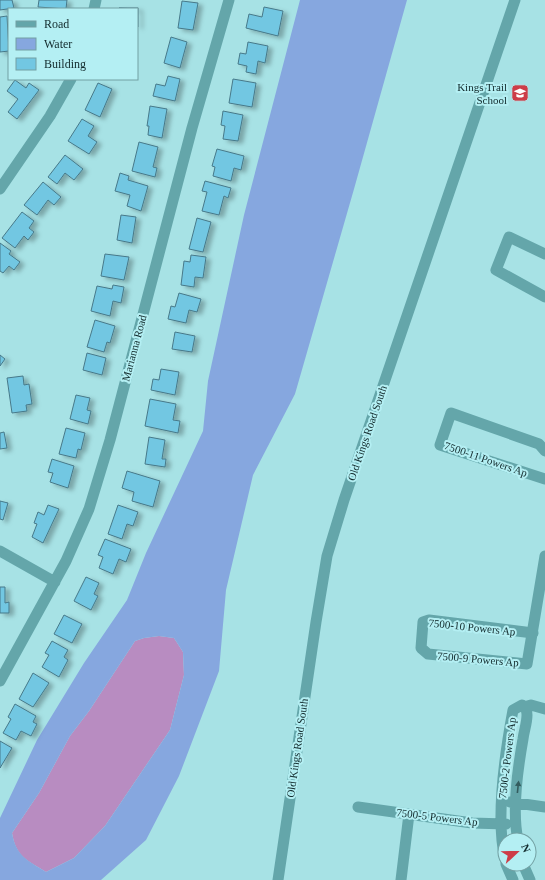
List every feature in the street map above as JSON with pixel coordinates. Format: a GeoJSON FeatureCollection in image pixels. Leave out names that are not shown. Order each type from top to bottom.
{"type":"FeatureCollection","features":[{"type":"Feature","properties":{"kind":"street","name":"Marianna Road"},"geometry":{"type":"LineString","coordinates":[[0,681],[55,582],[81,529],[99,480],[229,0]]}},
{"type":"Feature","properties":{"kind":"street","name":"Old Kings Road South"},"geometry":{"type":"LineString","coordinates":[[278,880],[327,556],[346,493],[515,0]]}},
{"type":"Feature","properties":{"kind":"street"},"geometry":{"type":"LineString","coordinates":[[0,189],[50,116],[70,80]]}},
{"type":"Feature","properties":{"kind":"street"},"geometry":{"type":"LineString","coordinates":[[545,254],[509,237],[496,270],[545,297]]}},
{"type":"Feature","properties":{"kind":"street","name":"7500-11 Powers Ap"},"geometry":{"type":"LineString","coordinates":[[545,451],[539,444],[451,413],[440,445],[545,480]]}},
{"type":"Feature","properties":{"kind":"street"},"geometry":{"type":"LineString","coordinates":[[0,551],[55,582]]}},
{"type":"Feature","properties":{"kind":"street"},"geometry":{"type":"LineString","coordinates":[[534,633],[545,556]]}},
{"type":"Feature","properties":{"kind":"street","name":"7500-10 Powers Ap"},"geometry":{"type":"LineString","coordinates":[[421,634],[423,622],[429,620],[534,633]]}},
{"type":"Feature","properties":{"kind":"street","name":"7500-9 Powers Ap"},"geometry":{"type":"LineString","coordinates":[[421,634],[421,648],[428,654],[527,664],[534,633]]}},
{"type":"Feature","properties":{"kind":"street"},"geometry":{"type":"LineString","coordinates":[[524,706],[531,705],[545,709]]}},
{"type":"Feature","properties":{"kind":"street","name":"7500-2 Powers Ap"},"geometry":{"type":"LineString","coordinates":[[500,832],[502,801],[512,710],[519,706],[524,706],[527,714],[522,741],[516,803],[517,832]]}},
{"type":"Feature","properties":{"kind":"street"},"geometry":{"type":"LineString","coordinates":[[502,801],[545,808]]}},
{"type":"Feature","properties":{"kind":"street","name":"7500-5 Powers Ap"},"geometry":{"type":"LineString","coordinates":[[358,807],[472,823],[516,824]]}},
{"type":"Feature","properties":{"kind":"street"},"geometry":{"type":"LineString","coordinates":[[401,880],[409,814]]}},
{"type":"Feature","properties":{"kind":"shaded area"},"geometry":{"type":"Polygon","coordinates":[[[159,636],[174,638],[183,652],[184,675],[170,730],[105,826],[74,858],[46,872],[23,857],[16,848],[12,833],[39,793],[70,736],[89,711],[135,641],[159,636]]]}},
{"type":"Feature","properties":{"kind":"water"},"geometry":{"type":"Polygon","coordinates":[[[300,0],[407,0],[295,394],[253,475],[226,590],[219,671],[179,776],[146,840],[101,880],[0,880],[0,818],[37,740],[84,663],[127,600],[146,553],[203,431],[208,381],[244,215],[300,0]],[[159,636],[135,641],[89,711],[70,736],[39,793],[12,833],[16,847],[23,857],[46,872],[74,858],[105,826],[170,730],[184,675],[183,652],[174,638],[159,636]]]}},
{"type":"Feature","properties":{"kind":"building"},"geometry":{"type":"Polygon","coordinates":[[[0,0],[12,0],[14,8],[0,10],[0,0]]]}},
{"type":"Feature","properties":{"kind":"building"},"geometry":{"type":"Polygon","coordinates":[[[39,0],[67,0],[66,8],[38,7],[39,0]]]}},
{"type":"Feature","properties":{"kind":"building"},"geometry":{"type":"Polygon","coordinates":[[[182,1],[198,3],[193,30],[178,28],[182,1]]]}},
{"type":"Feature","properties":{"kind":"building"},"geometry":{"type":"Polygon","coordinates":[[[264,7],[283,11],[278,36],[246,28],[249,14],[262,17],[264,7]]]}},
{"type":"Feature","properties":{"kind":"building"},"geometry":{"type":"Polygon","coordinates":[[[7,16],[8,51],[0,52],[0,17],[7,16]]]}},
{"type":"Feature","properties":{"kind":"building"},"geometry":{"type":"Polygon","coordinates":[[[171,37],[187,42],[180,68],[164,63],[171,37]]]}},
{"type":"Feature","properties":{"kind":"building"},"geometry":{"type":"Polygon","coordinates":[[[248,42],[268,46],[265,63],[258,61],[256,74],[246,72],[247,66],[238,64],[240,53],[246,54],[248,42]]]}},
{"type":"Feature","properties":{"kind":"building"},"geometry":{"type":"Polygon","coordinates":[[[168,76],[180,79],[175,101],[153,96],[156,84],[165,86],[168,76]]]}},
{"type":"Feature","properties":{"kind":"building"},"geometry":{"type":"Polygon","coordinates":[[[233,79],[256,83],[252,107],[229,103],[233,79]]]}},
{"type":"Feature","properties":{"kind":"building"},"geometry":{"type":"Polygon","coordinates":[[[15,80],[26,88],[29,83],[39,90],[17,119],[8,112],[18,99],[7,91],[15,80]]]}},
{"type":"Feature","properties":{"kind":"building"},"geometry":{"type":"Polygon","coordinates":[[[98,83],[112,89],[100,117],[85,110],[98,83]]]}},
{"type":"Feature","properties":{"kind":"building"},"geometry":{"type":"Polygon","coordinates":[[[150,106],[167,109],[162,138],[148,135],[149,126],[147,126],[150,106]]]}},
{"type":"Feature","properties":{"kind":"building"},"geometry":{"type":"Polygon","coordinates":[[[223,111],[243,115],[238,141],[223,139],[225,126],[221,125],[223,111]]]}},
{"type":"Feature","properties":{"kind":"building"},"geometry":{"type":"Polygon","coordinates":[[[82,119],[94,126],[88,136],[97,142],[89,154],[68,141],[82,119]]]}},
{"type":"Feature","properties":{"kind":"building"},"geometry":{"type":"Polygon","coordinates":[[[139,142],[158,147],[153,167],[157,168],[155,177],[132,171],[139,142]]]}},
{"type":"Feature","properties":{"kind":"building"},"geometry":{"type":"Polygon","coordinates":[[[217,149],[244,156],[241,170],[234,168],[231,181],[213,176],[215,167],[212,166],[217,149]]]}},
{"type":"Feature","properties":{"kind":"building"},"geometry":{"type":"Polygon","coordinates":[[[65,155],[83,169],[74,180],[65,173],[57,184],[48,177],[65,155]]]}},
{"type":"Feature","properties":{"kind":"building"},"geometry":{"type":"Polygon","coordinates":[[[120,173],[129,176],[128,180],[148,186],[141,211],[127,206],[130,195],[115,191],[120,173]]]}},
{"type":"Feature","properties":{"kind":"building"},"geometry":{"type":"Polygon","coordinates":[[[205,181],[231,188],[228,198],[224,196],[219,215],[202,211],[207,192],[202,191],[205,181]]]}},
{"type":"Feature","properties":{"kind":"building"},"geometry":{"type":"Polygon","coordinates":[[[43,182],[61,197],[54,205],[48,200],[37,215],[24,205],[43,182]]]}},
{"type":"Feature","properties":{"kind":"building"},"geometry":{"type":"Polygon","coordinates":[[[22,212],[34,221],[29,228],[34,232],[28,240],[24,236],[15,248],[2,238],[22,212]]]}},
{"type":"Feature","properties":{"kind":"building"},"geometry":{"type":"Polygon","coordinates":[[[121,215],[136,217],[132,243],[117,240],[121,215]]]}},
{"type":"Feature","properties":{"kind":"building"},"geometry":{"type":"Polygon","coordinates":[[[197,218],[211,222],[203,252],[189,249],[197,218]]]}},
{"type":"Feature","properties":{"kind":"building"},"geometry":{"type":"Polygon","coordinates":[[[0,243],[11,251],[9,254],[20,262],[14,270],[9,266],[3,273],[0,271],[0,243]]]}},
{"type":"Feature","properties":{"kind":"building"},"geometry":{"type":"Polygon","coordinates":[[[105,254],[129,257],[124,280],[101,276],[105,254]]]}},
{"type":"Feature","properties":{"kind":"building"},"geometry":{"type":"Polygon","coordinates":[[[191,255],[206,257],[203,278],[195,277],[194,287],[181,285],[184,261],[190,262],[191,255]]]}},
{"type":"Feature","properties":{"kind":"building"},"geometry":{"type":"Polygon","coordinates":[[[113,285],[124,287],[121,303],[113,301],[110,316],[91,311],[97,286],[112,289],[113,285]]]}},
{"type":"Feature","properties":{"kind":"building"},"geometry":{"type":"Polygon","coordinates":[[[179,293],[201,299],[197,312],[189,310],[186,323],[168,319],[171,306],[175,307],[179,293]]]}},
{"type":"Feature","properties":{"kind":"building"},"geometry":{"type":"Polygon","coordinates":[[[95,320],[115,326],[110,343],[107,342],[104,352],[87,347],[95,320]]]}},
{"type":"Feature","properties":{"kind":"building"},"geometry":{"type":"Polygon","coordinates":[[[175,332],[195,336],[192,352],[172,349],[175,332]]]}},
{"type":"Feature","properties":{"kind":"building"},"geometry":{"type":"Polygon","coordinates":[[[87,353],[106,358],[102,375],[83,370],[87,353]]]}},
{"type":"Feature","properties":{"kind":"building"},"geometry":{"type":"Polygon","coordinates":[[[0,355],[5,359],[0,366],[0,355]]]}},
{"type":"Feature","properties":{"kind":"building"},"geometry":{"type":"Polygon","coordinates":[[[161,369],[179,372],[175,395],[151,390],[153,379],[159,380],[161,369]]]}},
{"type":"Feature","properties":{"kind":"building"},"geometry":{"type":"Polygon","coordinates":[[[23,376],[24,385],[29,384],[32,404],[26,405],[27,411],[12,413],[7,378],[23,376]]]}},
{"type":"Feature","properties":{"kind":"building"},"geometry":{"type":"Polygon","coordinates":[[[76,395],[90,398],[87,410],[91,411],[88,424],[70,419],[76,395]]]}},
{"type":"Feature","properties":{"kind":"building"},"geometry":{"type":"Polygon","coordinates":[[[150,399],[176,404],[173,420],[180,421],[178,433],[145,426],[150,399]]]}},
{"type":"Feature","properties":{"kind":"building"},"geometry":{"type":"Polygon","coordinates":[[[66,428],[85,433],[81,450],[78,449],[76,458],[59,454],[66,428]]]}},
{"type":"Feature","properties":{"kind":"building"},"geometry":{"type":"Polygon","coordinates":[[[4,432],[7,448],[0,449],[0,433],[4,432]]]}},
{"type":"Feature","properties":{"kind":"building"},"geometry":{"type":"Polygon","coordinates":[[[149,437],[165,440],[162,459],[166,459],[165,467],[145,464],[149,437]]]}},
{"type":"Feature","properties":{"kind":"building"},"geometry":{"type":"Polygon","coordinates":[[[52,459],[74,466],[68,488],[50,482],[53,473],[48,472],[52,459]]]}},
{"type":"Feature","properties":{"kind":"building"},"geometry":{"type":"Polygon","coordinates":[[[127,471],[160,481],[153,507],[132,501],[134,492],[122,488],[127,471]]]}},
{"type":"Feature","properties":{"kind":"building"},"geometry":{"type":"Polygon","coordinates":[[[0,501],[8,503],[3,520],[0,519],[0,501]]]}},
{"type":"Feature","properties":{"kind":"building"},"geometry":{"type":"Polygon","coordinates":[[[48,505],[59,509],[43,543],[32,537],[37,524],[34,523],[38,512],[44,515],[48,505]]]}},
{"type":"Feature","properties":{"kind":"building"},"geometry":{"type":"Polygon","coordinates":[[[118,505],[138,512],[133,526],[127,524],[122,539],[108,534],[118,505]]]}},
{"type":"Feature","properties":{"kind":"building"},"geometry":{"type":"Polygon","coordinates":[[[105,539],[131,549],[126,562],[119,559],[113,574],[99,568],[103,557],[98,555],[105,539]]]}},
{"type":"Feature","properties":{"kind":"building"},"geometry":{"type":"Polygon","coordinates":[[[86,577],[99,583],[94,594],[98,596],[91,610],[74,601],[86,577]]]}},
{"type":"Feature","properties":{"kind":"building"},"geometry":{"type":"Polygon","coordinates":[[[0,587],[5,587],[5,603],[9,602],[9,613],[0,613],[0,587]]]}},
{"type":"Feature","properties":{"kind":"building"},"geometry":{"type":"Polygon","coordinates":[[[64,615],[82,624],[72,643],[54,634],[64,615]]]}},
{"type":"Feature","properties":{"kind":"building"},"geometry":{"type":"Polygon","coordinates":[[[52,641],[68,650],[64,657],[68,660],[59,677],[42,667],[49,655],[45,653],[52,641]]]}},
{"type":"Feature","properties":{"kind":"building"},"geometry":{"type":"Polygon","coordinates":[[[33,673],[49,683],[33,707],[19,699],[33,673]]]}},
{"type":"Feature","properties":{"kind":"building"},"geometry":{"type":"Polygon","coordinates":[[[15,704],[36,716],[33,722],[37,724],[31,736],[21,731],[16,740],[3,733],[11,719],[8,717],[15,704]]]}},
{"type":"Feature","properties":{"kind":"building"},"geometry":{"type":"Polygon","coordinates":[[[0,741],[12,748],[0,768],[0,741]]]}},
{"type":"Feature","properties":{"kind":"place","name":"Kings Trail School"},"geometry":{"type":"Point","coordinates":[520,93]}}]}
